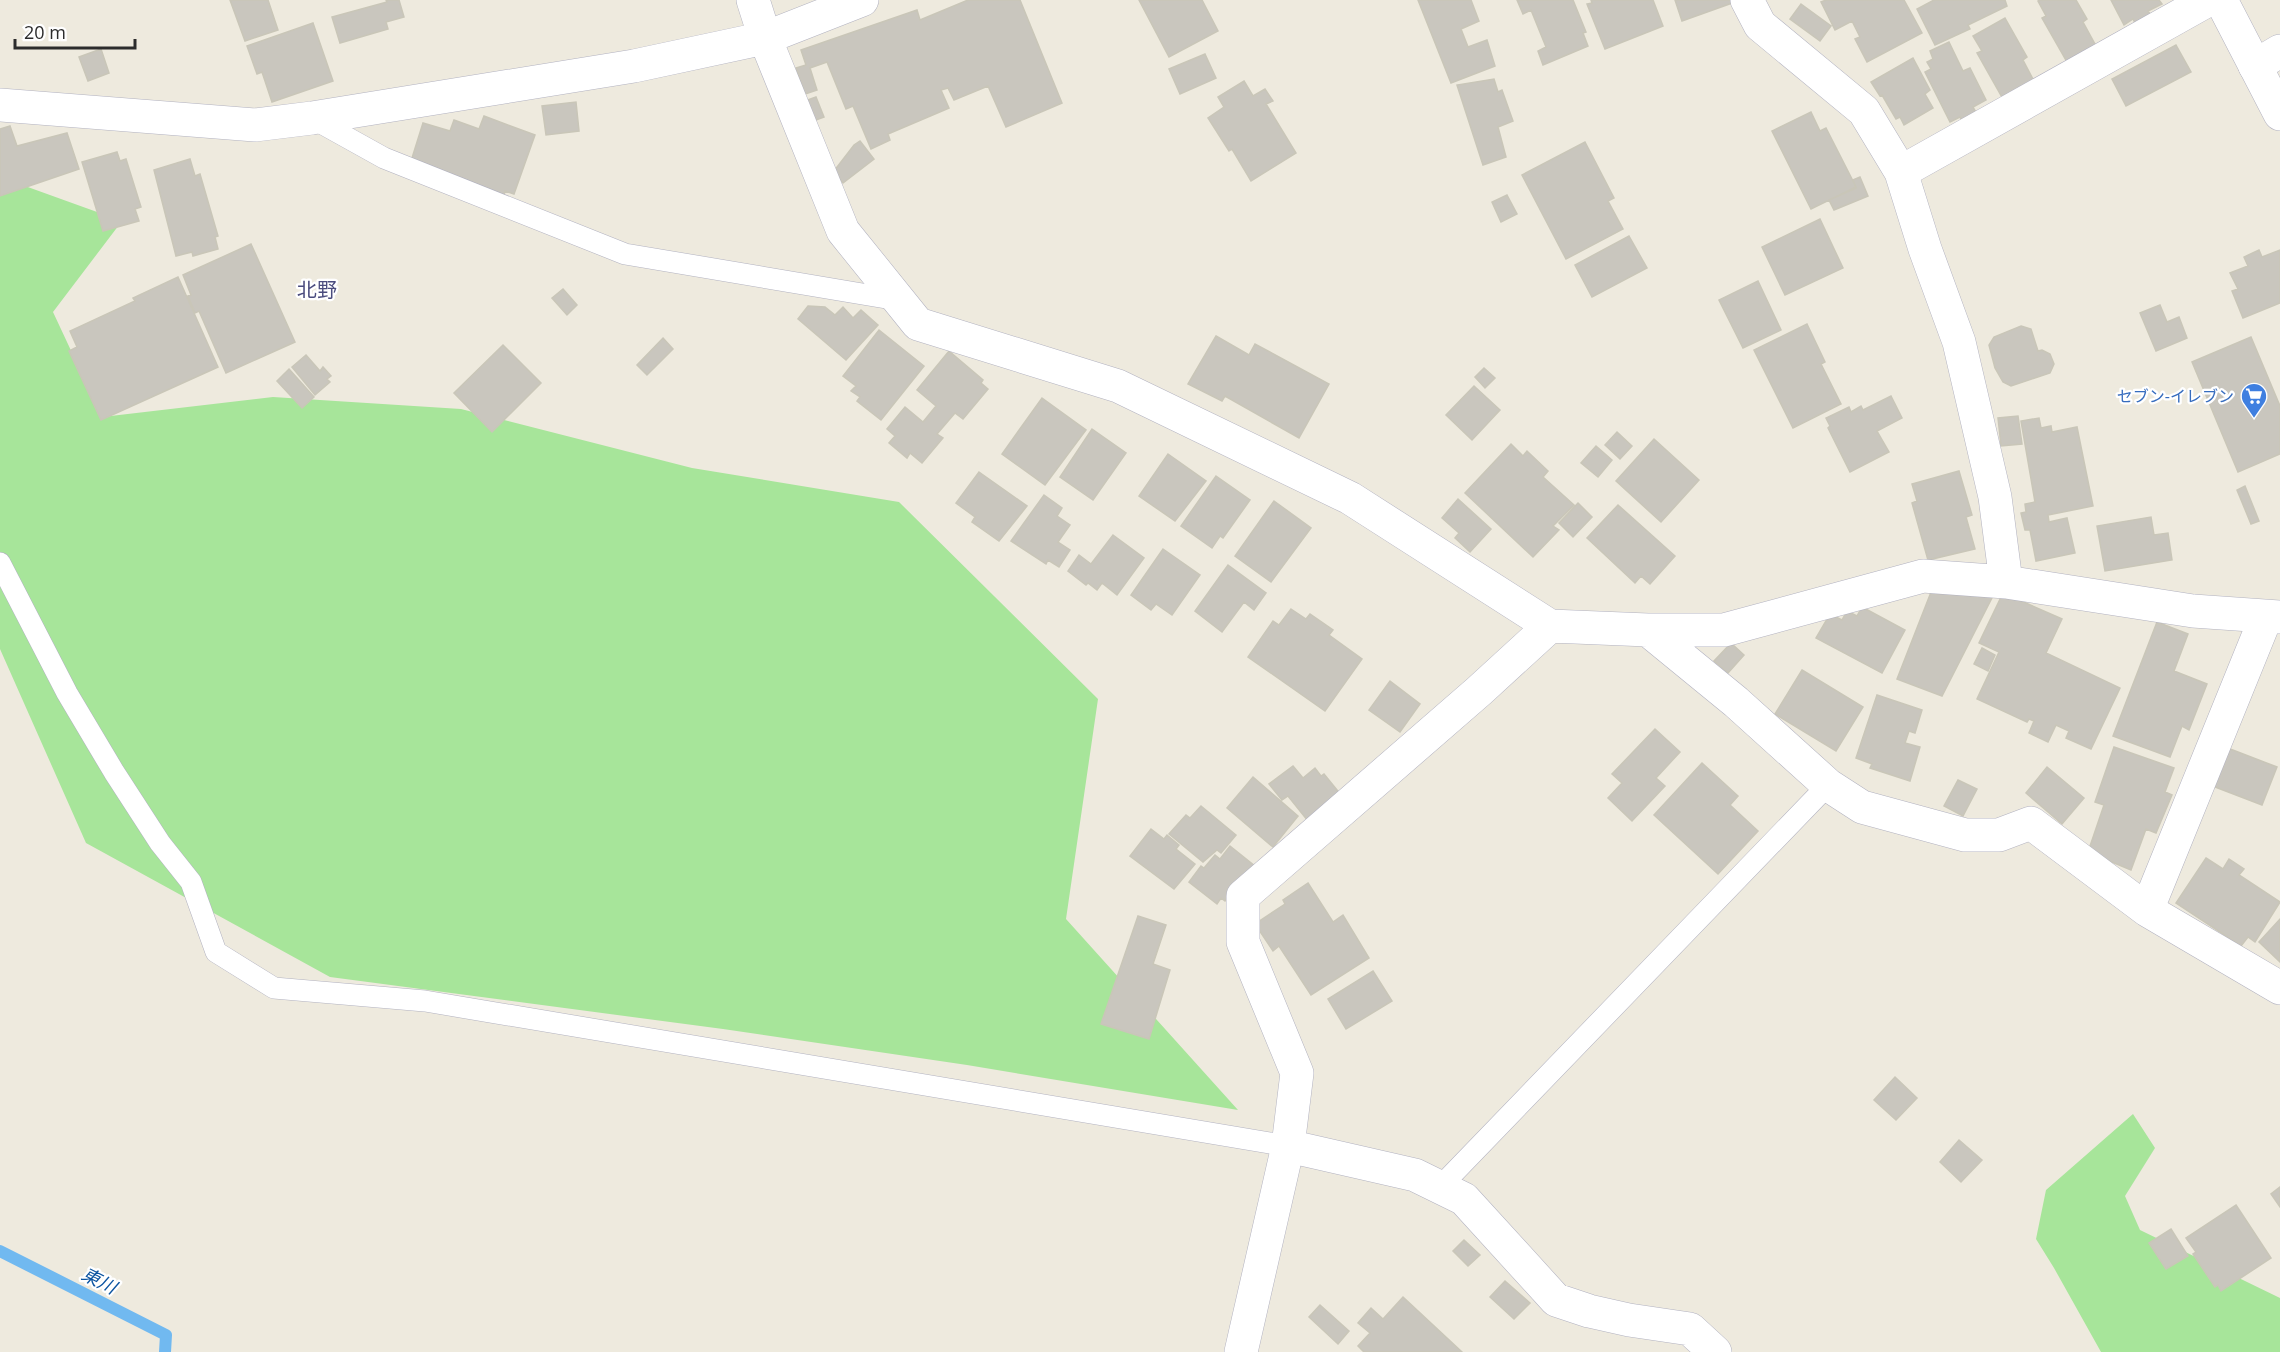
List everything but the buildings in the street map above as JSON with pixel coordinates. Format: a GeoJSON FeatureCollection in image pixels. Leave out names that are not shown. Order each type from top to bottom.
{"type":"FeatureCollection","features":[{"type":"Feature","properties":{"kind":"street"},"geometry":{"type":"LineString","coordinates":[[753,0],[765,38],[843,231],[918,324],[1118,386],[1350,498],[1550,626],[1724,630],[1923,576],[2006,582],[2193,611],[2273,617],[2147,910]]}},
{"type":"Feature","properties":{"kind":"street"},"geometry":{"type":"LineString","coordinates":[[0,105],[255,125],[312,118],[634,66],[765,38],[862,0]]}},
{"type":"Feature","properties":{"kind":"street"},"geometry":{"type":"LineString","coordinates":[[1747,0],[1760,25],[1864,111],[1901,172],[1924,249],[1959,342],[1995,497],[2006,582]]}},
{"type":"Feature","properties":{"kind":"street"},"geometry":{"type":"LineString","coordinates":[[1901,172],[2208,0]]}},
{"type":"Feature","properties":{"kind":"street"},"geometry":{"type":"LineString","coordinates":[[2221,0],[2268,58],[2280,114]]}},
{"type":"Feature","properties":{"kind":"street"},"geometry":{"type":"LineString","coordinates":[[1242,1352],[1288,1146],[1297,1073],[1244,942],[1243,896],[1479,691],[1550,626]]}},
{"type":"Feature","properties":{"kind":"street"},"geometry":{"type":"LineString","coordinates":[[1647,630],[1736,702],[1828,784],[1862,807],[1965,835],[1999,835],[2031,823],[2147,910],[2280,988]]}},
{"type":"Feature","properties":{"kind":"street"},"geometry":{"type":"LineString","coordinates":[[1288,1146],[1415,1175],[1464,1199],[1556,1300],[1589,1311],[1629,1320],[1690,1329],[1715,1352]]}},
{"type":"Feature","properties":{"kind":"lane"},"geometry":{"type":"LineString","coordinates":[[312,118],[384,158],[625,254],[898,300]]}},
{"type":"Feature","properties":{"kind":"lane"},"geometry":{"type":"LineString","coordinates":[[0,563],[67,693],[114,772],[160,843],[191,882],[216,952],[274,988],[425,1001],[1288,1146]]}},
{"type":"Feature","properties":{"kind":"lane"},"geometry":{"type":"LineString","coordinates":[[1439,1188],[1828,784]]}},
{"type":"Feature","properties":{"kind":"green space"},"geometry":{"type":"Polygon","coordinates":[[[0,177],[122,221],[53,312],[102,417],[273,397],[461,409],[692,468],[899,502],[1098,699],[1066,919],[1238,1110],[967,1065],[723,1029],[330,977],[86,843],[0,649],[0,177]]]}},
{"type":"Feature","properties":{"kind":"green space"},"geometry":{"type":"Polygon","coordinates":[[[2133,1114],[2155,1148],[2125,1196],[2140,1230],[2280,1298],[2280,1352],[2101,1352],[2036,1239],[2046,1190],[2133,1114]]]}},
{"type":"Feature","properties":{"kind":"waterway","name":"東川"},"geometry":{"type":"LineString","coordinates":[[0,1251],[166,1335],[165,1352]]}},
{"type":"Feature","properties":{"kind":"place","name":"セブン-イレブン"},"geometry":{"type":"Point","coordinates":[2254,419]}},
{"type":"Feature","properties":{"kind":"district","name":"北野"},"geometry":{"type":"Point","coordinates":[317,290]}}]}
